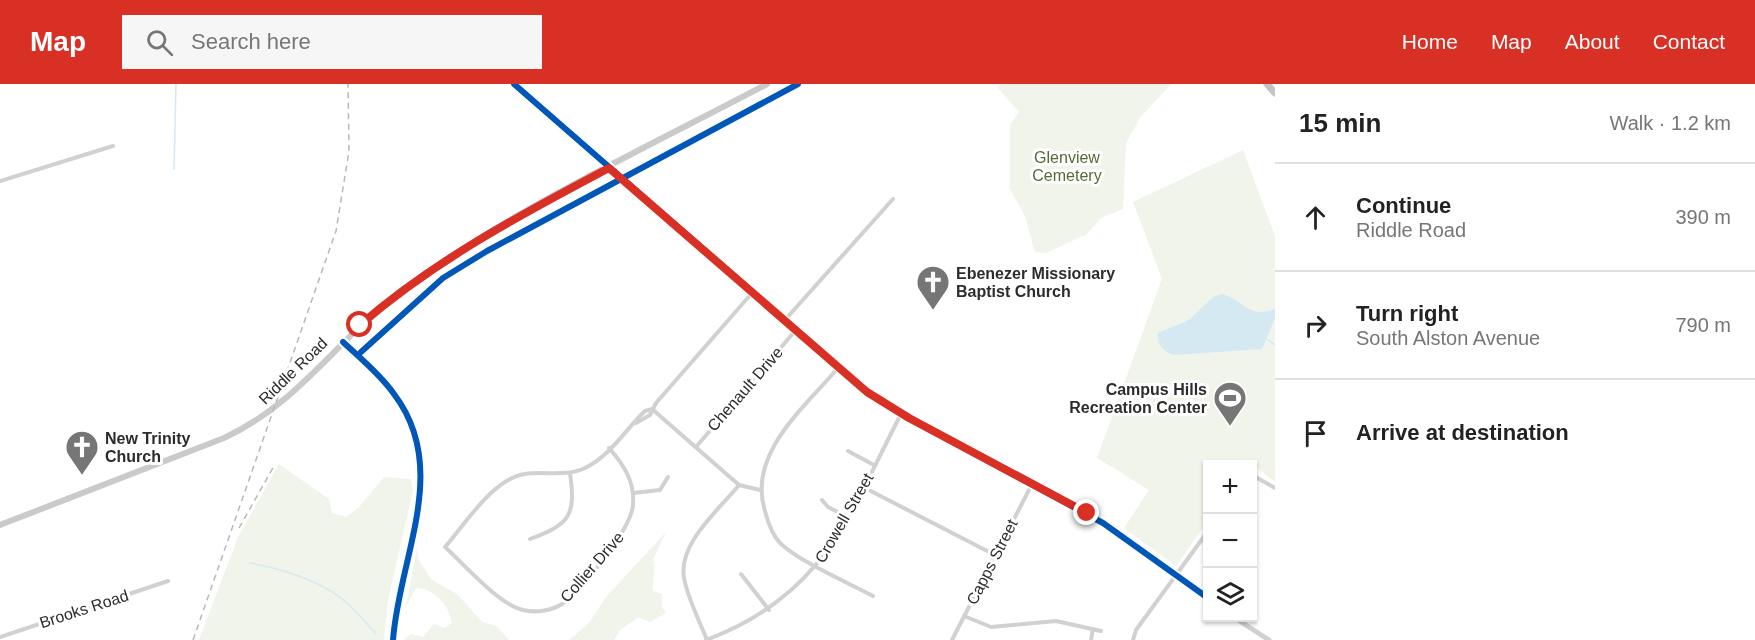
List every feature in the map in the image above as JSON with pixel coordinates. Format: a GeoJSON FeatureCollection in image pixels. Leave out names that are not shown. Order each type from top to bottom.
{"type":"FeatureCollection","features":[{"type":"Feature","properties":{"kind":"main road","name":"Riddle Road"},"geometry":{"type":"LineString","coordinates":[[0,525],[254,424],[291,396],[343,342],[387,302],[436,266],[505,224],[767,84]]}},
{"type":"Feature","properties":{"kind":"main road"},"geometry":{"type":"LineString","coordinates":[[1267,84],[1275,93]]}},
{"type":"Feature","properties":{"kind":"street"},"geometry":{"type":"LineString","coordinates":[[514,84],[838,368],[901,414],[1112,529],[1203,594]]}},
{"type":"Feature","properties":{"kind":"street"},"geometry":{"type":"LineString","coordinates":[[0,181],[113,146]]}},
{"type":"Feature","properties":{"kind":"street"},"geometry":{"type":"LineString","coordinates":[[784,321],[893,199]]}},
{"type":"Feature","properties":{"kind":"street","name":"Collier Drive"},"geometry":{"type":"LineString","coordinates":[[633,493],[632,513],[622,535],[567,600],[553,608],[532,611],[512,606],[445,547],[504,482],[528,474],[570,473],[589,466],[636,423],[645,411],[652,409],[752,293]]}},
{"type":"Feature","properties":{"kind":"street","name":"Chenault Drive"},"geometry":{"type":"LineString","coordinates":[[696,447],[795,331]]}},
{"type":"Feature","properties":{"kind":"street"},"geometry":{"type":"LineString","coordinates":[[343,342],[398,399],[413,426],[421,456],[421,499],[398,595],[393,640]]}},
{"type":"Feature","properties":{"kind":"street"},"geometry":{"type":"LineString","coordinates":[[838,368],[774,445],[764,468],[760,490],[770,528],[779,541],[817,566],[873,596]]}},
{"type":"Feature","properties":{"kind":"street"},"geometry":{"type":"LineString","coordinates":[[652,409],[739,485],[760,490]]}},
{"type":"Feature","properties":{"kind":"street","name":"Crowell Street"},"geometry":{"type":"LineString","coordinates":[[706,640],[746,624],[769,610],[794,590],[817,566],[847,517],[901,414]]}},
{"type":"Feature","properties":{"kind":"street"},"geometry":{"type":"LineString","coordinates":[[609,448],[625,468],[633,493],[660,490],[668,477]]}},
{"type":"Feature","properties":{"kind":"street"},"geometry":{"type":"LineString","coordinates":[[848,451],[874,465]]}},
{"type":"Feature","properties":{"kind":"street"},"geometry":{"type":"LineString","coordinates":[[530,539],[555,529],[566,520],[573,503],[570,473]]}},
{"type":"Feature","properties":{"kind":"street"},"geometry":{"type":"LineString","coordinates":[[1257,477],[1275,488]]}},
{"type":"Feature","properties":{"kind":"street","name":"Capps Street"},"geometry":{"type":"LineString","coordinates":[[952,640],[1032,484]]}},
{"type":"Feature","properties":{"kind":"street"},"geometry":{"type":"LineString","coordinates":[[706,640],[685,581],[683,562],[698,535],[739,485]]}},
{"type":"Feature","properties":{"kind":"street"},"geometry":{"type":"LineString","coordinates":[[863,487],[995,555]]}},
{"type":"Feature","properties":{"kind":"street"},"geometry":{"type":"LineString","coordinates":[[822,500],[828,507],[847,517]]}},
{"type":"Feature","properties":{"kind":"street"},"geometry":{"type":"LineString","coordinates":[[1133,640],[1134,633],[1203,538]]}},
{"type":"Feature","properties":{"kind":"street"},"geometry":{"type":"LineString","coordinates":[[741,574],[769,610]]}},
{"type":"Feature","properties":{"kind":"street","name":"Brooks Road"},"geometry":{"type":"LineString","coordinates":[[0,637],[168,581]]}},
{"type":"Feature","properties":{"kind":"street"},"geometry":{"type":"LineString","coordinates":[[964,616],[996,627],[1051,621],[1101,631]]}},
{"type":"Feature","properties":{"kind":"street"},"geometry":{"type":"LineString","coordinates":[[1241,622],[1269,640]]}},
{"type":"Feature","properties":{"kind":"street"},"geometry":{"type":"LineString","coordinates":[[1091,640],[1093,629]]}},
{"type":"Feature","properties":{"kind":"green space","name":"Glenview Cemetery"},"geometry":{"type":"Polygon","coordinates":[[[1001,84],[1171,84],[1140,118],[1126,143],[1123,209],[1101,218],[1087,234],[1046,253],[1035,252],[1025,216],[1010,189],[1010,125],[1019,112],[997,87],[1001,84]]]}},
{"type":"Feature","properties":{"kind":"green space"},"geometry":{"type":"Polygon","coordinates":[[[1243,150],[1275,236],[1275,482],[1257,468],[1257,460],[1203,460],[1203,528],[1176,566],[1124,528],[1149,490],[1097,458],[1162,279],[1133,202],[1243,150]]]}},
{"type":"Feature","properties":{"kind":"green space"},"geometry":{"type":"Polygon","coordinates":[[[279,464],[329,499],[332,513],[346,517],[359,507],[384,477],[411,479],[413,491],[388,600],[384,640],[199,640],[238,537],[279,464]]]}},
{"type":"Feature","properties":{"kind":"green space"},"geometry":{"type":"Polygon","coordinates":[[[666,532],[653,559],[653,591],[662,594],[662,607],[666,613],[650,622],[638,617],[619,631],[614,640],[569,640],[589,623],[606,597],[666,532]]]}},
{"type":"Feature","properties":{"kind":"green space"},"geometry":{"type":"Polygon","coordinates":[[[417,547],[418,559],[432,580],[457,594],[482,622],[496,626],[509,640],[404,640],[411,634],[423,637],[434,624],[444,628],[452,623],[444,604],[429,591],[416,588],[406,607],[417,547]]]}},
{"type":"Feature","properties":{"kind":"water"},"geometry":{"type":"Polygon","coordinates":[[[1222,294],[1258,312],[1275,309],[1275,318],[1262,349],[1174,355],[1162,347],[1158,341],[1158,333],[1189,320],[1213,297],[1222,294]]]}},
{"type":"Feature","properties":{"kind":"waterway"},"geometry":{"type":"LineString","coordinates":[[174,169],[176,84]]}},
{"type":"Feature","properties":{"kind":"waterway"},"geometry":{"type":"LineString","coordinates":[[1267,339],[1275,345]]}},
{"type":"Feature","properties":{"kind":"waterway"},"geometry":{"type":"LineString","coordinates":[[250,563],[288,573],[326,589],[348,604],[376,634]]}},
{"type":"Feature","properties":{"kind":"railway"},"geometry":{"type":"LineString","coordinates":[[193,640],[336,231],[349,151],[348,84]]}},
{"type":"Feature","properties":{"kind":"railway"},"geometry":{"type":"LineString","coordinates":[[239,528],[274,466]]}},
{"type":"Feature","properties":{"kind":"cycle path"},"geometry":{"type":"LineString","coordinates":[[514,84],[867,392],[909,418],[1103,523],[1203,594]]}},
{"type":"Feature","properties":{"kind":"cycle path"},"geometry":{"type":"LineString","coordinates":[[361,352],[443,278],[487,251],[798,84]]}},
{"type":"Feature","properties":{"kind":"cycle path"},"geometry":{"type":"LineString","coordinates":[[343,342],[376,373],[394,394],[411,423],[419,452],[420,483],[417,514],[397,609],[393,640]]}},
{"type":"Feature","properties":{"kind":"place","name":"Ebenezer Missionary Baptist Church"},"geometry":{"type":"Point","coordinates":[933,311]}},
{"type":"Feature","properties":{"kind":"place","name":"Campus Hills Recreation Center"},"geometry":{"type":"Point","coordinates":[1230,427]}},
{"type":"Feature","properties":{"kind":"place","name":"New Trinity Church"},"geometry":{"type":"Point","coordinates":[82,476]}},
{"type":"Feature","properties":{"kind":"route"},"geometry":{"type":"LineString","coordinates":[[360,325],[400,291],[436,266],[505,224],[609,168],[867,392],[909,418],[1087,513]]}}]}
